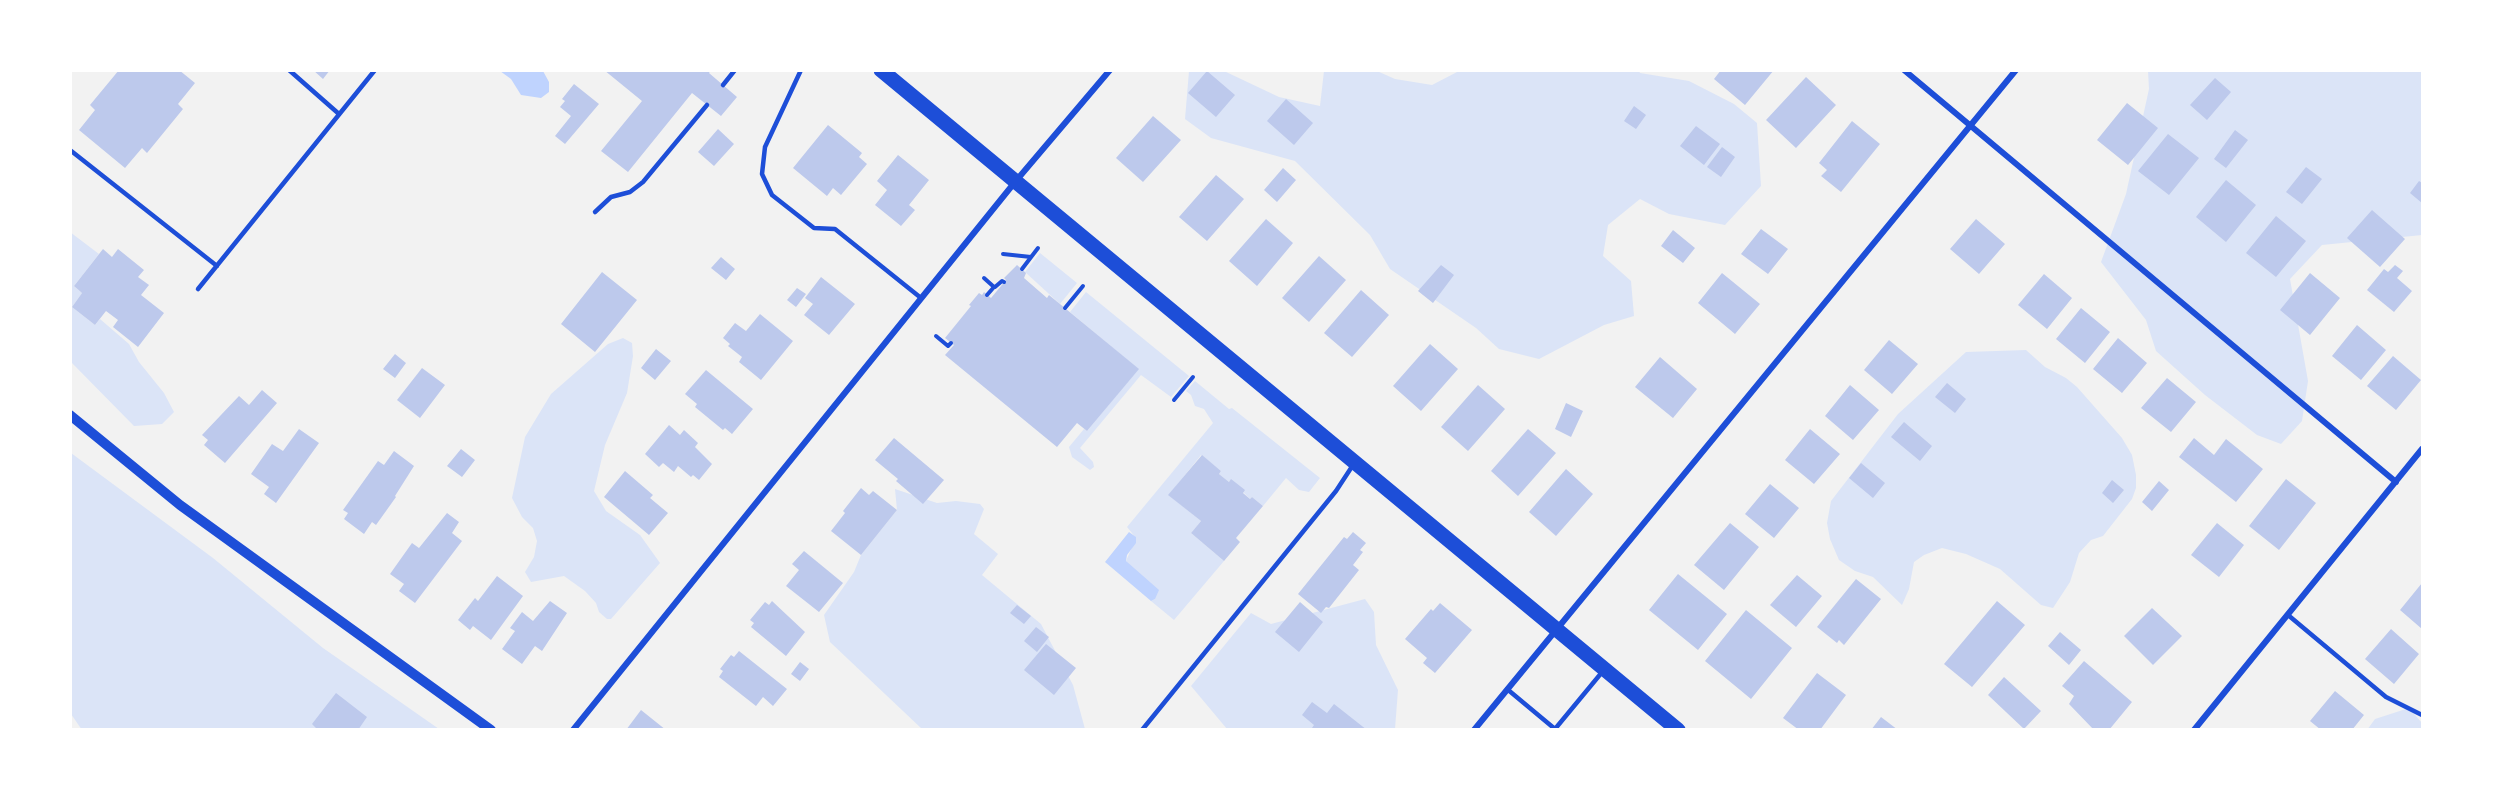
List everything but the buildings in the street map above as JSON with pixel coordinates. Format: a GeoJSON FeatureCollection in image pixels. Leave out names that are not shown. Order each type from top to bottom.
{"type":"FeatureCollection","features":[{"type":"Feature","properties":{"kind":"main road"},"geometry":{"type":"LineString","coordinates":[[881,70],[1678,729]]}},
{"type":"Feature","properties":{"kind":"street"},"geometry":{"type":"LineString","coordinates":[[573,729],[1015,182],[1110,70]]}},
{"type":"Feature","properties":{"kind":"street"},"geometry":{"type":"LineString","coordinates":[[1904,70],[2396,482]]}},
{"type":"Feature","properties":{"kind":"street"},"geometry":{"type":"LineString","coordinates":[[1474,729],[1972,127],[2016,70]]}},
{"type":"Feature","properties":{"kind":"street"},"geometry":{"type":"LineString","coordinates":[[70,415],[180,505],[491,729]]}},
{"type":"Feature","properties":{"kind":"street"},"geometry":{"type":"LineString","coordinates":[[2194,729],[2422,449]]}},
{"type":"Feature","properties":{"kind":"lane"},"geometry":{"type":"LineString","coordinates":[[289,70],[339,114]]}},
{"type":"Feature","properties":{"kind":"lane"},"geometry":{"type":"LineString","coordinates":[[198,289],[375,70]]}},
{"type":"Feature","properties":{"kind":"lane"},"geometry":{"type":"LineString","coordinates":[[723,85],[735,70]]}},
{"type":"Feature","properties":{"kind":"lane"},"geometry":{"type":"LineString","coordinates":[[801,70],[765,147],[762,174],[772,195],[814,228],[835,229],[921,298]]}},
{"type":"Feature","properties":{"kind":"lane"},"geometry":{"type":"LineString","coordinates":[[595,212],[610,197],[630,192],[643,182],[707,105]]}},
{"type":"Feature","properties":{"kind":"lane"},"geometry":{"type":"LineString","coordinates":[[70,150],[217,266]]}},
{"type":"Feature","properties":{"kind":"lane"},"geometry":{"type":"LineString","coordinates":[[1142,729],[1336,491],[1354,462]]}},
{"type":"Feature","properties":{"kind":"lane"},"geometry":{"type":"LineString","coordinates":[[2288,615],[2386,697],[2422,715]]}},
{"type":"Feature","properties":{"kind":"lane"},"geometry":{"type":"LineString","coordinates":[[1507,689],[1555,729],[1604,669]]}},
{"type":"Feature","properties":{"kind":"path"},"geometry":{"type":"LineString","coordinates":[[1022,269],[1038,249]]}},
{"type":"Feature","properties":{"kind":"path"},"geometry":{"type":"LineString","coordinates":[[1003,254],[1031,257]]}},
{"type":"Feature","properties":{"kind":"path"},"geometry":{"type":"LineString","coordinates":[[984,278],[994,287]]}},
{"type":"Feature","properties":{"kind":"path"},"geometry":{"type":"LineString","coordinates":[[987,296],[994,287],[1004,282]]}},
{"type":"Feature","properties":{"kind":"path"},"geometry":{"type":"LineString","coordinates":[[1065,308],[1083,286]]}},
{"type":"Feature","properties":{"kind":"path"},"geometry":{"type":"LineString","coordinates":[[936,336],[948,346],[951,343]]}},
{"type":"Feature","properties":{"kind":"path"},"geometry":{"type":"LineString","coordinates":[[1174,400],[1193,377]]}},
{"type":"Feature","properties":{"kind":"shaded area"},"geometry":{"type":"Polygon","coordinates":[[[1189,71],[1224,71],[1279,97],[1320,106],[1324,71],[1377,71],[1395,79],[1432,85],[1459,71],[1639,71],[1689,81],[1734,104],[1757,123],[1761,186],[1725,225],[1669,214],[1640,199],[1608,225],[1603,256],[1631,281],[1634,316],[1604,325],[1539,359],[1499,349],[1476,328],[1390,269],[1370,235],[1295,161],[1211,138],[1185,119],[1189,71]]]}},
{"type":"Feature","properties":{"kind":"shaded area"},"geometry":{"type":"Polygon","coordinates":[[[2148,71],[2422,71],[2422,235],[2322,245],[2290,279],[2308,381],[2302,421],[2281,444],[2257,435],[2205,395],[2156,351],[2146,320],[2101,262],[2126,194],[2149,89],[2148,71]]]}},
{"type":"Feature","properties":{"kind":"shaded area"},"geometry":{"type":"Polygon","coordinates":[[[70,232],[99,254],[74,286],[82,293],[72,307],[95,325],[100,319],[129,344],[139,362],[164,393],[174,412],[162,424],[134,426],[71,362],[70,232]]]}},
{"type":"Feature","properties":{"kind":"shaded area"},"geometry":{"type":"Polygon","coordinates":[[[1040,253],[1077,283],[1060,304],[1025,272],[1040,253]]]}},
{"type":"Feature","properties":{"kind":"shaded area"},"geometry":{"type":"Polygon","coordinates":[[[1086,292],[1189,376],[1171,397],[1141,375],[1080,448],[1093,462],[1094,467],[1090,470],[1072,457],[1069,447],[1084,429],[1087,431],[1138,369],[1070,312],[1086,292]]]}},
{"type":"Feature","properties":{"kind":"shaded area"},"geometry":{"type":"Polygon","coordinates":[[[623,338],[632,343],[633,356],[627,393],[605,445],[594,491],[606,511],[640,535],[660,563],[611,619],[607,619],[599,612],[596,603],[585,591],[564,576],[531,582],[525,572],[534,557],[537,541],[533,528],[522,517],[512,498],[525,437],[551,394],[608,344],[623,338]]]}},
{"type":"Feature","properties":{"kind":"shaded area"},"geometry":{"type":"Polygon","coordinates":[[[2026,350],[2045,367],[2066,378],[2077,387],[2122,438],[2132,455],[2136,475],[2136,488],[2132,499],[2103,536],[2091,540],[2079,553],[2070,582],[2053,608],[2041,605],[2000,569],[1966,554],[1942,548],[1914,562],[1909,589],[1902,605],[1873,577],[1855,571],[1839,560],[1830,539],[1827,523],[1831,501],[1898,414],[1966,352],[2026,350]]]}},
{"type":"Feature","properties":{"kind":"shaded area"},"geometry":{"type":"Polygon","coordinates":[[[1195,381],[1320,478],[1309,492],[1299,490],[1286,478],[1263,506],[1252,497],[1250,499],[1231,480],[1229,482],[1219,474],[1221,471],[1201,455],[1169,495],[1201,521],[1191,533],[1224,561],[1174,620],[1151,601],[1155,599],[1126,561],[1136,538],[1127,527],[1213,423],[1204,409],[1195,406],[1191,395],[1186,391],[1195,381]]]}},
{"type":"Feature","properties":{"kind":"shaded area"},"geometry":{"type":"Polygon","coordinates":[[[71,453],[213,558],[323,648],[439,729],[82,730],[71,714],[71,453]]]}},
{"type":"Feature","properties":{"kind":"shaded area"},"geometry":{"type":"Polygon","coordinates":[[[895,489],[937,503],[956,501],[980,504],[984,509],[974,534],[998,554],[982,575],[1041,624],[1073,685],[1085,729],[922,729],[830,642],[824,615],[854,572],[861,555],[897,510],[895,489]]]}},
{"type":"Feature","properties":{"kind":"shaded area"},"geometry":{"type":"Polygon","coordinates":[[[1365,599],[1374,612],[1376,645],[1398,690],[1395,729],[1227,729],[1191,686],[1251,613],[1271,624],[1365,599]]]}},
{"type":"Feature","properties":{"kind":"shaded area"},"geometry":{"type":"Polygon","coordinates":[[[2409,708],[2422,723],[2422,729],[2367,730],[2375,719],[2409,708]]]}},
{"type":"Feature","properties":{"kind":"water"},"geometry":{"type":"Polygon","coordinates":[[[500,71],[543,71],[549,82],[549,92],[541,98],[521,95],[511,79],[500,71]]]}},
{"type":"Feature","properties":{"kind":"water"},"geometry":{"type":"Polygon","coordinates":[[[1129,532],[1136,537],[1136,543],[1127,555],[1126,561],[1159,590],[1155,599],[1151,601],[1105,562],[1129,532]]]}}]}
